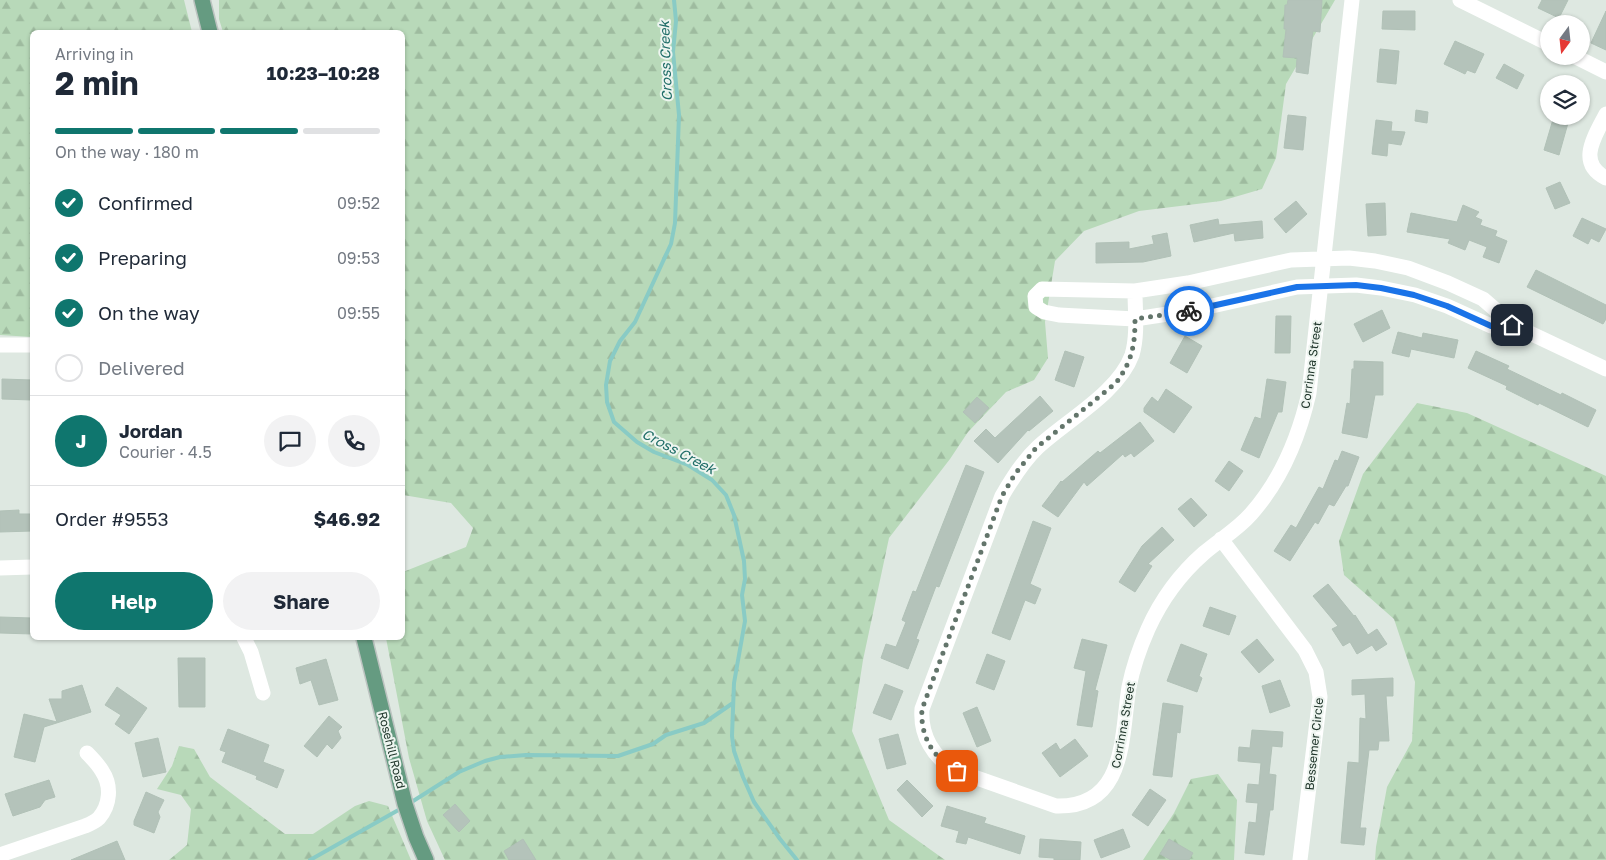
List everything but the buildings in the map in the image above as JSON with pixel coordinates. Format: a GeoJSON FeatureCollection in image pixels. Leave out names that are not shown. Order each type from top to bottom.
{"type":"FeatureCollection","features":[{"type":"Feature","properties":{"kind":"main road"},"geometry":{"type":"LineString","coordinates":[[202,0],[210,30]]}},
{"type":"Feature","properties":{"kind":"main road","name":"Rosehill Road"},"geometry":{"type":"LineString","coordinates":[[364,640],[405,804],[426,860]]}},
{"type":"Feature","properties":{"kind":"street","name":"Corrinna Street"},"geometry":{"type":"LineString","coordinates":[[1135,291],[1135,336],[1132,353],[1126,369],[1116,383],[1036,448],[1015,474],[1002,496],[922,709],[924,734],[937,756],[957,771],[1048,804],[1073,805],[1096,795],[1108,783],[1116,768],[1131,677],[1148,629],[1160,606],[1185,572],[1203,554],[1239,526],[1261,500],[1284,464],[1295,442],[1309,393],[1352,0]]}},
{"type":"Feature","properties":{"kind":"street"},"geometry":{"type":"LineString","coordinates":[[1460,0],[1540,40]]}},
{"type":"Feature","properties":{"kind":"street"},"geometry":{"type":"LineString","coordinates":[[1590,64],[1606,72]]}},
{"type":"Feature","properties":{"kind":"street"},"geometry":{"type":"LineString","coordinates":[[1606,114],[1589,152],[1592,168],[1606,178]]}},
{"type":"Feature","properties":{"kind":"street"},"geometry":{"type":"LineString","coordinates":[[1512,325],[1491,326],[1439,303],[1414,295],[1356,285],[1297,287],[1194,310],[1135,319],[1059,316],[1044,312],[1036,307],[1035,296],[1042,289],[1135,291],[1188,283],[1290,260],[1349,258],[1374,261],[1408,268],[1440,279],[1483,299],[1512,325],[1606,369]]}},
{"type":"Feature","properties":{"kind":"street"},"geometry":{"type":"LineString","coordinates":[[0,345],[30,346]]}},
{"type":"Feature","properties":{"kind":"street","name":"Bessemer Circle"},"geometry":{"type":"LineString","coordinates":[[1221,539],[1305,650],[1316,672],[1320,697],[1300,860]]}},
{"type":"Feature","properties":{"kind":"street"},"geometry":{"type":"LineString","coordinates":[[0,568],[30,567]]}},
{"type":"Feature","properties":{"kind":"street"},"geometry":{"type":"LineString","coordinates":[[245,640],[251,652],[264,693]]}},
{"type":"Feature","properties":{"kind":"street"},"geometry":{"type":"LineString","coordinates":[[0,854],[98,820],[108,800],[109,787],[103,771],[87,753]]}},
{"type":"Feature","properties":{"kind":"green space"},"geometry":{"type":"Polygon","coordinates":[[[0,0],[184,0],[192,30],[30,30],[30,337],[0,335],[0,0]]]}},
{"type":"Feature","properties":{"kind":"green space"},"geometry":{"type":"Polygon","coordinates":[[[219,0],[1335,0],[1286,84],[1276,158],[1262,189],[1221,201],[1139,211],[1084,231],[1055,261],[1045,322],[1048,358],[1034,380],[1006,392],[968,432],[950,459],[889,538],[863,660],[852,731],[889,820],[945,860],[445,860],[427,821],[409,758],[386,640],[405,640],[405,571],[466,547],[473,528],[451,503],[405,495],[405,30],[222,30],[219,19],[219,0]]]}},
{"type":"Feature","properties":{"kind":"green space"},"geometry":{"type":"Polygon","coordinates":[[[1417,403],[1467,413],[1606,476],[1606,860],[1375,860],[1387,787],[1412,741],[1415,682],[1394,619],[1344,575],[1339,541],[1363,474],[1417,403]]]}},
{"type":"Feature","properties":{"kind":"green space"},"geometry":{"type":"Polygon","coordinates":[[[179,746],[194,749],[210,777],[285,834],[313,834],[355,806],[369,801],[388,806],[411,860],[169,860],[187,845],[191,809],[181,795],[157,789],[172,766],[179,746]]]}},
{"type":"Feature","properties":{"kind":"green space"},"geometry":{"type":"Polygon","coordinates":[[[1218,774],[1237,800],[1234,860],[1143,860],[1174,813],[1191,779],[1218,774]]]}},
{"type":"Feature","properties":{"kind":"waterway","name":"Cross Creek"},"geometry":{"type":"LineString","coordinates":[[674,0],[676,21],[673,52],[679,115],[675,223],[671,244],[635,322],[620,341],[610,361],[606,385],[607,402],[614,422],[637,442],[654,452],[688,465],[712,480],[726,495],[734,515],[744,561],[745,579],[742,595],[745,621],[734,683],[732,736],[734,751],[754,802],[797,860]]}},
{"type":"Feature","properties":{"kind":"waterway"},"geometry":{"type":"LineString","coordinates":[[410,803],[459,772],[485,761],[500,757],[526,755],[618,756],[653,744],[666,735],[704,723],[733,703]]}},
{"type":"Feature","properties":{"kind":"waterway"},"geometry":{"type":"LineString","coordinates":[[310,860],[402,808]]}},
{"type":"Feature","properties":{"kind":"way so far"},"geometry":{"type":"LineString","coordinates":[[957,771],[943,762],[928,742],[924,734],[922,709],[973,575],[994,512],[1002,496],[1015,474],[1036,448],[1116,383],[1126,369],[1132,353],[1135,319],[1189,311]]}},
{"type":"Feature","properties":{"kind":"route"},"geometry":{"type":"LineString","coordinates":[[1189,311],[1297,287],[1356,285],[1414,295],[1447,306],[1491,326],[1512,325]]}}]}
